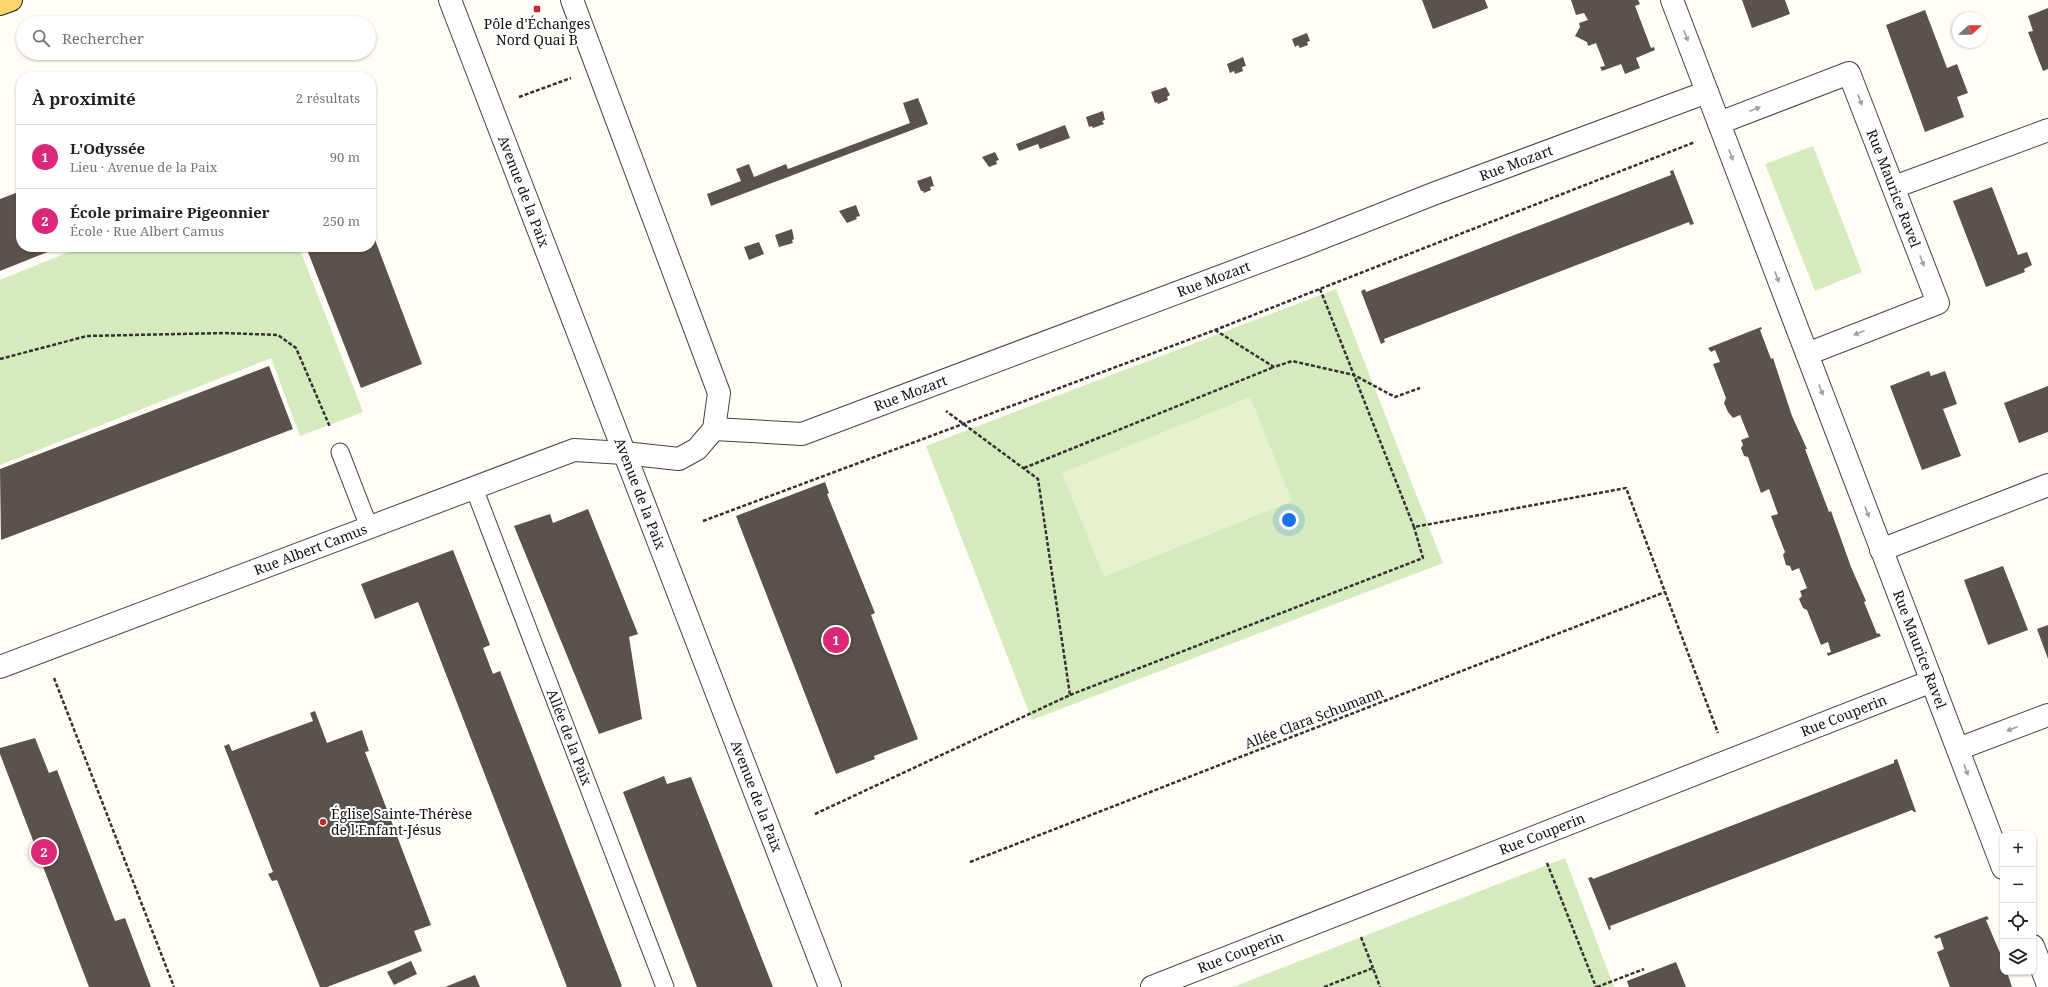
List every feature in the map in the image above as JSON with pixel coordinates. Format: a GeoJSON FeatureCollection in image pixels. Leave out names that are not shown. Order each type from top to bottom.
{"type":"FeatureCollection","features":[{"type":"Feature","properties":{"kind":"main road"},"geometry":{"type":"LineString","coordinates":[[0,4],[11,0]]}},
{"type":"Feature","properties":{"kind":"street","name":"Avenue de la Paix"},"geometry":{"type":"LineString","coordinates":[[450,0],[830,987]]}},
{"type":"Feature","properties":{"kind":"street"},"geometry":{"type":"LineString","coordinates":[[572,0],[719,393],[714,429]]}},
{"type":"Feature","properties":{"kind":"street","name":"Rue Maurice Ravel"},"geometry":{"type":"LineString","coordinates":[[1672,0],[2003,867]]}},
{"type":"Feature","properties":{"kind":"street","name":"Rue Maurice Ravel"},"geometry":{"type":"LineString","coordinates":[[1719,123],[1849,73],[1938,303],[1807,354]]}},
{"type":"Feature","properties":{"kind":"street","name":"Rue Mozart"},"geometry":{"type":"LineString","coordinates":[[714,429],[802,434],[1304,245],[1433,194],[1707,92]]}},
{"type":"Feature","properties":{"kind":"street"},"geometry":{"type":"LineString","coordinates":[[1894,188],[2048,130]]}},
{"type":"Feature","properties":{"kind":"street","name":"Rue Albert Camus"},"geometry":{"type":"LineString","coordinates":[[0,667],[574,450],[624,453],[678,460],[698,449],[714,429]]}},
{"type":"Feature","properties":{"kind":"street"},"geometry":{"type":"LineString","coordinates":[[1882,550],[2048,485]]}},
{"type":"Feature","properties":{"kind":"street","name":"Rue Couperin"},"geometry":{"type":"LineString","coordinates":[[1152,987],[1932,681]]}},
{"type":"Feature","properties":{"kind":"street"},"geometry":{"type":"LineString","coordinates":[[1958,749],[2048,715]]}},
{"type":"Feature","properties":{"kind":"street"},"geometry":{"type":"LineString","coordinates":[[2036,954],[2048,985]]}},
{"type":"Feature","properties":{"kind":"lane"},"geometry":{"type":"LineString","coordinates":[[340,452],[369,527]]}},
{"type":"Feature","properties":{"kind":"lane","name":"Allée de la Paix"},"geometry":{"type":"LineString","coordinates":[[474,488],[665,987]]}},
{"type":"Feature","properties":{"kind":"path"},"geometry":{"type":"LineString","coordinates":[[492,109],[537,90],[597,68]]}},
{"type":"Feature","properties":{"kind":"path"},"geometry":{"type":"LineString","coordinates":[[703,521],[1215,330],[1698,141]]}},
{"type":"Feature","properties":{"kind":"path"},"geometry":{"type":"LineString","coordinates":[[815,814],[1070,695],[1422,558],[1414,527],[1320,289]]}},
{"type":"Feature","properties":{"kind":"path"},"geometry":{"type":"LineString","coordinates":[[1215,330],[1274,367]]}},
{"type":"Feature","properties":{"kind":"path"},"geometry":{"type":"LineString","coordinates":[[0,359],[87,336],[225,333],[278,335],[296,348],[340,452]]}},
{"type":"Feature","properties":{"kind":"path"},"geometry":{"type":"LineString","coordinates":[[1023,468],[1292,361],[1354,375],[1395,396],[1420,388]]}},
{"type":"Feature","properties":{"kind":"path"},"geometry":{"type":"LineString","coordinates":[[918,390],[1038,479],[1070,695]]}},
{"type":"Feature","properties":{"kind":"path"},"geometry":{"type":"LineString","coordinates":[[1414,527],[1626,488],[1728,762]]}},
{"type":"Feature","properties":{"kind":"path","name":"Allée Clara Schumann"},"geometry":{"type":"LineString","coordinates":[[970,862],[1665,592]]}},
{"type":"Feature","properties":{"kind":"path"},"geometry":{"type":"LineString","coordinates":[[43,651],[174,987]]}},
{"type":"Feature","properties":{"kind":"path"},"geometry":{"type":"LineString","coordinates":[[1536,837],[1597,987],[1644,968]]}},
{"type":"Feature","properties":{"kind":"path"},"geometry":{"type":"LineString","coordinates":[[1360,936],[1380,987]]}},
{"type":"Feature","properties":{"kind":"path"},"geometry":{"type":"LineString","coordinates":[[1324,987],[1373,968]]}},
{"type":"Feature","properties":{"kind":"green space"},"geometry":{"type":"Polygon","coordinates":[[[1813,146],[1862,272],[1815,291],[1765,164],[1813,146]]]}},
{"type":"Feature","properties":{"kind":"green space"},"geometry":{"type":"Polygon","coordinates":[[[69,252],[301,252],[363,412],[300,436],[271,358],[0,465],[0,280],[69,252]]]}},
{"type":"Feature","properties":{"kind":"green space"},"geometry":{"type":"Polygon","coordinates":[[[1336,289],[1443,563],[1032,720],[926,446],[1336,289]]]}},
{"type":"Feature","properties":{"kind":"green space"},"geometry":{"type":"Polygon","coordinates":[[[1250,397],[1292,501],[1104,577],[1062,473],[1250,397]]]}},
{"type":"Feature","properties":{"kind":"green space"},"geometry":{"type":"Polygon","coordinates":[[[1565,858],[1614,987],[1233,987],[1565,858]]]}},
{"type":"Feature","properties":{"kind":"building"},"geometry":{"type":"Polygon","coordinates":[[[1422,0],[1485,0],[1488,8],[1433,29],[1422,0]]]}},
{"type":"Feature","properties":{"kind":"building"},"geometry":{"type":"Polygon","coordinates":[[[1571,0],[1638,0],[1640,4],[1635,6],[1651,48],[1654,47],[1655,50],[1636,58],[1640,68],[1625,74],[1621,64],[1602,71],[1600,67],[1605,66],[1596,43],[1588,46],[1587,42],[1575,36],[1580,27],[1579,23],[1588,20],[1584,13],[1576,15],[1571,0]]]}},
{"type":"Feature","properties":{"kind":"building"},"geometry":{"type":"Polygon","coordinates":[[[1742,0],[1785,0],[1790,14],[1752,28],[1742,0]]]}},
{"type":"Feature","properties":{"kind":"building"},"geometry":{"type":"Polygon","coordinates":[[[2048,8],[2048,69],[2043,71],[2028,32],[2033,31],[2028,16],[2048,8]]]}},
{"type":"Feature","properties":{"kind":"building"},"geometry":{"type":"Polygon","coordinates":[[[1925,10],[1947,68],[1957,64],[1968,93],[1957,97],[1964,117],[1925,132],[1886,25],[1925,10]]]}},
{"type":"Feature","properties":{"kind":"building"},"geometry":{"type":"Polygon","coordinates":[[[1307,33],[1310,41],[1307,42],[1308,45],[1300,48],[1298,45],[1295,47],[1292,39],[1307,33]]]}},
{"type":"Feature","properties":{"kind":"building"},"geometry":{"type":"Polygon","coordinates":[[[1243,57],[1246,66],[1242,67],[1243,71],[1235,74],[1234,71],[1230,73],[1227,64],[1243,57]]]}},
{"type":"Feature","properties":{"kind":"building"},"geometry":{"type":"Polygon","coordinates":[[[1166,87],[1170,95],[1167,97],[1168,100],[1158,104],[1157,102],[1155,103],[1151,92],[1166,87]]]}},
{"type":"Feature","properties":{"kind":"building"},"geometry":{"type":"Polygon","coordinates":[[[918,98],[928,124],[711,206],[707,194],[741,181],[736,169],[749,164],[754,177],[786,164],[788,169],[910,123],[903,103],[918,98]]]}},
{"type":"Feature","properties":{"kind":"building"},"geometry":{"type":"Polygon","coordinates":[[[1103,111],[1105,120],[1102,121],[1104,124],[1093,128],[1092,126],[1089,127],[1086,117],[1103,111]]]}},
{"type":"Feature","properties":{"kind":"building"},"geometry":{"type":"Polygon","coordinates":[[[1065,125],[1070,138],[1040,149],[1038,144],[1019,151],[1016,144],[1065,125]]]}},
{"type":"Feature","properties":{"kind":"building"},"geometry":{"type":"Polygon","coordinates":[[[995,152],[999,160],[996,161],[997,164],[989,167],[982,157],[995,152]]]}},
{"type":"Feature","properties":{"kind":"building"},"geometry":{"type":"Polygon","coordinates":[[[1673,170],[1694,224],[1690,225],[1689,222],[1384,339],[1385,342],[1381,344],[1361,291],[1365,289],[1366,292],[1671,175],[1670,171],[1673,170]]]}},
{"type":"Feature","properties":{"kind":"building"},"geometry":{"type":"Polygon","coordinates":[[[931,176],[934,186],[930,187],[931,190],[924,193],[921,191],[917,181],[931,176]]]}},
{"type":"Feature","properties":{"kind":"building"},"geometry":{"type":"Polygon","coordinates":[[[1992,187],[2018,255],[2027,252],[2032,265],[2024,269],[2025,272],[1986,287],[1953,201],[1992,187]]]}},
{"type":"Feature","properties":{"kind":"building"},"geometry":{"type":"Polygon","coordinates":[[[16,193],[16,252],[48,252],[0,271],[0,199],[16,193]]]}},
{"type":"Feature","properties":{"kind":"building"},"geometry":{"type":"Polygon","coordinates":[[[856,205],[860,216],[856,217],[857,219],[847,223],[839,211],[856,205]]]}},
{"type":"Feature","properties":{"kind":"building"},"geometry":{"type":"Polygon","coordinates":[[[792,229],[794,239],[792,240],[793,243],[779,247],[775,235],[792,229]]]}},
{"type":"Feature","properties":{"kind":"building"},"geometry":{"type":"Polygon","coordinates":[[[376,242],[422,364],[361,388],[308,252],[376,252],[376,242]]]}},
{"type":"Feature","properties":{"kind":"building"},"geometry":{"type":"Polygon","coordinates":[[[759,242],[764,254],[749,260],[744,247],[759,242]]]}},
{"type":"Feature","properties":{"kind":"building"},"geometry":{"type":"Polygon","coordinates":[[[1761,327],[1762,329],[1760,330],[1771,359],[1773,358],[1792,416],[1807,449],[1805,449],[1829,512],[1831,511],[1851,567],[1866,601],[1864,602],[1877,634],[1879,633],[1881,636],[1828,656],[1827,653],[1831,652],[1828,642],[1821,645],[1807,610],[1803,608],[1799,599],[1802,596],[1800,591],[1807,588],[1799,568],[1792,571],[1790,566],[1786,565],[1783,555],[1785,552],[1771,516],[1778,514],[1769,489],[1761,493],[1748,457],[1744,456],[1741,448],[1743,445],[1741,440],[1749,437],[1740,415],[1733,418],[1728,412],[1724,403],[1726,398],[1713,364],[1720,362],[1715,350],[1711,352],[1708,348],[1761,327]]]}},
{"type":"Feature","properties":{"kind":"building"},"geometry":{"type":"Polygon","coordinates":[[[269,366],[293,429],[1,540],[0,469],[269,366]]]}},
{"type":"Feature","properties":{"kind":"building"},"geometry":{"type":"Polygon","coordinates":[[[1929,371],[1931,376],[1945,371],[1957,404],[1943,409],[1961,456],[1922,470],[1890,386],[1929,371]]]}},
{"type":"Feature","properties":{"kind":"building"},"geometry":{"type":"Polygon","coordinates":[[[2048,386],[2048,432],[2019,443],[2004,403],[2048,386]]]}},
{"type":"Feature","properties":{"kind":"building"},"geometry":{"type":"Polygon","coordinates":[[[825,482],[829,493],[827,494],[875,613],[871,615],[918,739],[874,756],[875,759],[836,774],[736,516],[825,482]]]}},
{"type":"Feature","properties":{"kind":"building"},"geometry":{"type":"Polygon","coordinates":[[[588,509],[638,634],[629,637],[642,719],[599,734],[514,526],[550,514],[553,523],[588,509]]]}},
{"type":"Feature","properties":{"kind":"building"},"geometry":{"type":"Polygon","coordinates":[[[453,550],[490,645],[483,648],[493,674],[500,671],[622,986],[620,987],[567,987],[418,602],[375,619],[361,584],[453,550]]]}},
{"type":"Feature","properties":{"kind":"building"},"geometry":{"type":"Polygon","coordinates":[[[2003,566],[2028,630],[1988,645],[1964,580],[2003,566]]]}},
{"type":"Feature","properties":{"kind":"building"},"geometry":{"type":"Polygon","coordinates":[[[2048,625],[2048,659],[2037,629],[2048,625]]]}},
{"type":"Feature","properties":{"kind":"building","name":"Église Sainte-Thérèse de l'Enfant-Jésus"},"geometry":{"type":"Polygon","coordinates":[[[315,711],[327,743],[362,730],[369,751],[365,752],[431,925],[414,931],[422,951],[327,987],[320,987],[277,880],[272,881],[268,874],[273,872],[224,746],[229,744],[232,751],[313,721],[310,713],[315,711]]]}},
{"type":"Feature","properties":{"kind":"building"},"geometry":{"type":"Polygon","coordinates":[[[35,738],[49,773],[57,770],[115,921],[125,918],[151,987],[89,987],[0,754],[0,748],[35,738]]]}},
{"type":"Feature","properties":{"kind":"building"},"geometry":{"type":"Polygon","coordinates":[[[1897,759],[1916,812],[1912,810],[1610,926],[1611,929],[1609,930],[1588,878],[1592,877],[1593,879],[1894,763],[1894,760],[1897,759]]]}},
{"type":"Feature","properties":{"kind":"building"},"geometry":{"type":"Polygon","coordinates":[[[664,776],[667,784],[691,777],[773,987],[697,987],[623,792],[664,776]]]}},
{"type":"Feature","properties":{"kind":"building"},"geometry":{"type":"Polygon","coordinates":[[[1987,916],[1989,919],[1986,920],[2000,953],[2000,975],[2008,975],[2012,987],[1950,987],[1937,952],[1944,949],[1940,937],[1936,939],[1934,936],[1987,916]]]}},
{"type":"Feature","properties":{"kind":"building"},"geometry":{"type":"Polygon","coordinates":[[[411,961],[417,974],[394,985],[387,972],[411,961]]]}},
{"type":"Feature","properties":{"kind":"building"},"geometry":{"type":"Polygon","coordinates":[[[1676,962],[1686,987],[1629,987],[1627,981],[1676,962]]]}},
{"type":"Feature","properties":{"kind":"building"},"geometry":{"type":"Polygon","coordinates":[[[475,975],[480,987],[445,987],[475,975]]]}},
{"type":"Feature","properties":{"kind":"place","name":"Pôle d'Échanges Nord Quai B"},"geometry":{"type":"Point","coordinates":[537,9]}},
{"type":"Feature","properties":{"kind":"place","name":"L'Odyssée"},"geometry":{"type":"Point","coordinates":[836,640]}},
{"type":"Feature","properties":{"kind":"place","name":"Église Sainte-Thérèse de l'Enfant-Jésus"},"geometry":{"type":"Point","coordinates":[323,822]}},
{"type":"Feature","properties":{"kind":"place","name":"École primaire Pigeonnier"},"geometry":{"type":"Point","coordinates":[44,852]}}]}
